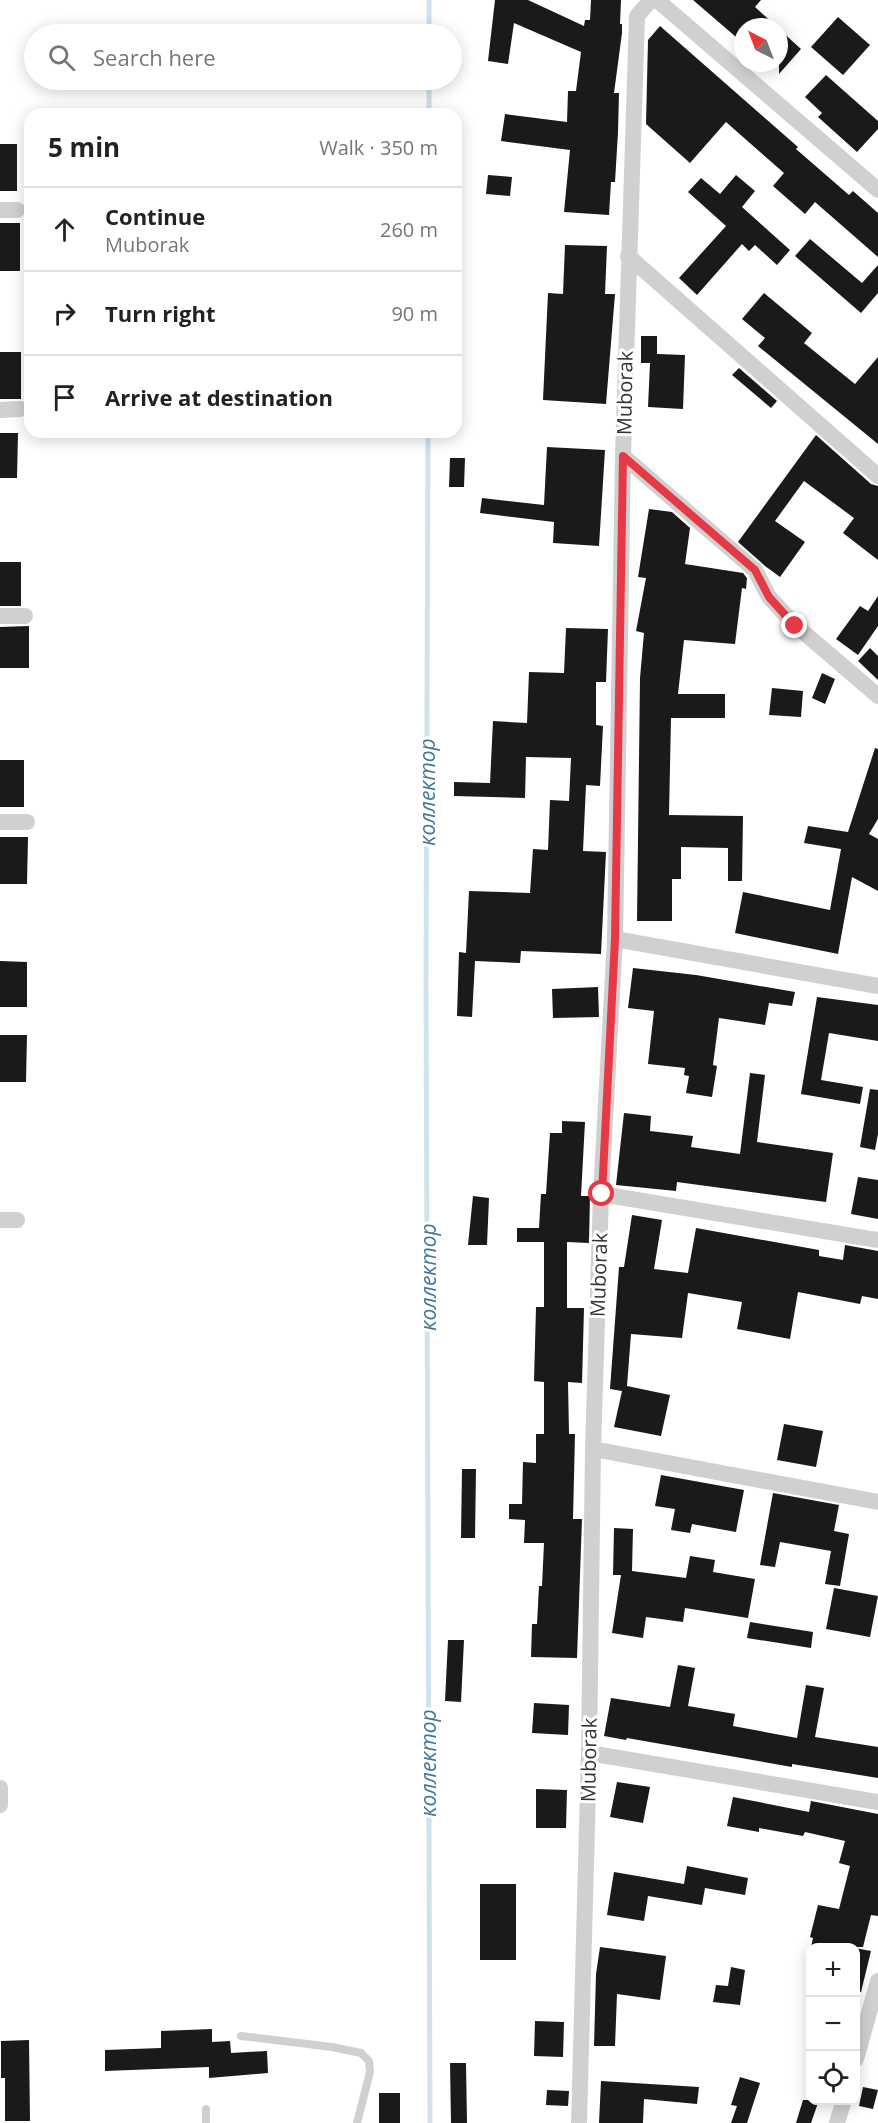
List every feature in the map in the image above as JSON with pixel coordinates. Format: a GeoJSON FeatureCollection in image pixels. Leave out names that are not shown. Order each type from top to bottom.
{"type":"FeatureCollection","features":[{"type":"Feature","properties":{"kind":"street","name":"Muborak"},"geometry":{"type":"LineString","coordinates":[[579,2123],[590,1753],[593,1449],[602,1194],[615,939],[628,256],[637,16],[651,0]]}},
{"type":"Feature","properties":{"kind":"street"},"geometry":{"type":"LineString","coordinates":[[657,0],[878,190]]}},
{"type":"Feature","properties":{"kind":"street"},"geometry":{"type":"LineString","coordinates":[[0,210],[17,210]]}},
{"type":"Feature","properties":{"kind":"street"},"geometry":{"type":"LineString","coordinates":[[628,256],[878,476]]}},
{"type":"Feature","properties":{"kind":"street"},"geometry":{"type":"LineString","coordinates":[[0,410],[20,410]]}},
{"type":"Feature","properties":{"kind":"street"},"geometry":{"type":"LineString","coordinates":[[623,456],[755,570],[769,597],[795,626],[878,696]]}},
{"type":"Feature","properties":{"kind":"street"},"geometry":{"type":"LineString","coordinates":[[0,616],[25,616]]}},
{"type":"Feature","properties":{"kind":"street"},"geometry":{"type":"LineString","coordinates":[[0,822],[27,822]]}},
{"type":"Feature","properties":{"kind":"street"},"geometry":{"type":"LineString","coordinates":[[615,939],[878,986]]}},
{"type":"Feature","properties":{"kind":"street"},"geometry":{"type":"LineString","coordinates":[[602,1194],[878,1240]]}},
{"type":"Feature","properties":{"kind":"street"},"geometry":{"type":"LineString","coordinates":[[593,1449],[878,1502]]}},
{"type":"Feature","properties":{"kind":"street"},"geometry":{"type":"LineString","coordinates":[[590,1753],[878,1803]]}},
{"type":"Feature","properties":{"kind":"street"},"geometry":{"type":"LineString","coordinates":[[0,1788],[0,1805]]}},
{"type":"Feature","properties":{"kind":"street"},"geometry":{"type":"LineString","coordinates":[[857,2051],[878,1981]]}},
{"type":"Feature","properties":{"kind":"street"},"geometry":{"type":"LineString","coordinates":[[837,2123],[842,2105]]}},
{"type":"Feature","properties":{"kind":"lane"},"geometry":{"type":"LineString","coordinates":[[240,2036],[332,2047],[361,2053],[369,2061],[370,2072],[357,2123]]}},
{"type":"Feature","properties":{"kind":"lane"},"geometry":{"type":"LineString","coordinates":[[206,2109],[206,2123]]}},
{"type":"Feature","properties":{"kind":"building"},"geometry":{"type":"Polygon","coordinates":[[[495,0],[528,0],[584,26],[585,20],[590,20],[591,0],[621,0],[622,33],[614,93],[619,93],[618,132],[615,182],[611,182],[609,215],[564,212],[570,150],[501,141],[505,114],[567,122],[568,91],[576,91],[581,52],[514,23],[508,64],[488,61],[495,0]]]}},
{"type":"Feature","properties":{"kind":"building"},"geometry":{"type":"Polygon","coordinates":[[[693,0],[761,0],[755,7],[767,18],[734,18],[734,35],[693,0]]]}},
{"type":"Feature","properties":{"kind":"building"},"geometry":{"type":"Polygon","coordinates":[[[838,17],[870,45],[843,75],[811,47],[838,17]]]}},
{"type":"Feature","properties":{"kind":"building"},"geometry":{"type":"Polygon","coordinates":[[[660,26],[849,195],[853,191],[878,213],[878,257],[815,202],[805,214],[773,186],[784,173],[726,122],[690,163],[646,124],[648,40],[660,26]]]}},
{"type":"Feature","properties":{"kind":"building"},"geometry":{"type":"Polygon","coordinates":[[[788,37],[801,49],[788,64],[788,37]]]}},
{"type":"Feature","properties":{"kind":"building"},"geometry":{"type":"Polygon","coordinates":[[[826,75],[878,121],[878,129],[857,152],[818,117],[822,113],[805,97],[826,75]]]}},
{"type":"Feature","properties":{"kind":"building"},"geometry":{"type":"Polygon","coordinates":[[[0,144],[17,144],[17,191],[0,191],[0,144]]]}},
{"type":"Feature","properties":{"kind":"building"},"geometry":{"type":"Polygon","coordinates":[[[488,175],[512,177],[510,196],[486,194],[488,175]]]}},
{"type":"Feature","properties":{"kind":"building"},"geometry":{"type":"Polygon","coordinates":[[[736,175],[755,191],[742,207],[790,250],[777,265],[755,245],[749,251],[742,244],[697,295],[679,278],[726,226],[688,192],[701,178],[720,194],[736,175]]]}},
{"type":"Feature","properties":{"kind":"building"},"geometry":{"type":"Polygon","coordinates":[[[0,223],[20,223],[20,271],[0,271],[0,223]]]}},
{"type":"Feature","properties":{"kind":"building"},"geometry":{"type":"Polygon","coordinates":[[[810,239],[862,283],[878,265],[878,293],[861,313],[795,256],[810,239]]]}},
{"type":"Feature","properties":{"kind":"building"},"geometry":{"type":"Polygon","coordinates":[[[565,245],[607,246],[605,294],[615,294],[606,404],[543,400],[548,293],[563,294],[565,245]]]}},
{"type":"Feature","properties":{"kind":"building"},"geometry":{"type":"Polygon","coordinates":[[[764,293],[812,333],[804,343],[855,384],[878,357],[878,444],[758,346],[765,338],[742,319],[764,293]]]}},
{"type":"Feature","properties":{"kind":"building"},"geometry":{"type":"Polygon","coordinates":[[[641,336],[657,336],[657,354],[685,355],[683,409],[648,407],[650,363],[641,363],[641,336]]]}},
{"type":"Feature","properties":{"kind":"building"},"geometry":{"type":"Polygon","coordinates":[[[0,352],[21,352],[21,399],[0,399],[0,352]]]}},
{"type":"Feature","properties":{"kind":"building"},"geometry":{"type":"Polygon","coordinates":[[[739,368],[777,401],[771,408],[732,375],[739,368]]]}},
{"type":"Feature","properties":{"kind":"building"},"geometry":{"type":"Polygon","coordinates":[[[0,433],[18,433],[17,478],[0,478],[0,433]]]}},
{"type":"Feature","properties":{"kind":"building"},"geometry":{"type":"Polygon","coordinates":[[[816,435],[871,484],[878,486],[878,560],[843,533],[854,518],[804,481],[775,521],[805,542],[780,577],[738,542],[816,435]]]}},
{"type":"Feature","properties":{"kind":"building"},"geometry":{"type":"Polygon","coordinates":[[[547,447],[605,450],[599,546],[553,543],[554,522],[480,513],[482,498],[544,505],[547,447]]]}},
{"type":"Feature","properties":{"kind":"building"},"geometry":{"type":"Polygon","coordinates":[[[450,458],[465,458],[464,487],[449,487],[450,458]]]}},
{"type":"Feature","properties":{"kind":"building"},"geometry":{"type":"Polygon","coordinates":[[[649,509],[672,512],[690,528],[685,564],[743,573],[747,578],[746,589],[742,588],[735,644],[684,640],[678,694],[725,694],[725,718],[671,718],[669,815],[743,816],[742,881],[728,881],[728,848],[681,847],[681,879],[672,879],[672,921],[637,921],[640,678],[644,633],[636,631],[646,578],[638,577],[649,509]]]}},
{"type":"Feature","properties":{"kind":"building"},"geometry":{"type":"Polygon","coordinates":[[[0,562],[21,562],[21,606],[0,606],[0,562]]]}},
{"type":"Feature","properties":{"kind":"building"},"geometry":{"type":"Polygon","coordinates":[[[878,596],[878,626],[858,655],[836,639],[860,606],[868,611],[878,596]]]}},
{"type":"Feature","properties":{"kind":"building"},"geometry":{"type":"Polygon","coordinates":[[[29,626],[29,668],[0,668],[0,627],[29,626]]]}},
{"type":"Feature","properties":{"kind":"building"},"geometry":{"type":"Polygon","coordinates":[[[566,628],[608,629],[606,682],[596,682],[596,725],[603,726],[600,786],[586,785],[583,851],[606,852],[601,954],[521,951],[520,963],[475,961],[472,1017],[457,1016],[459,952],[466,953],[469,891],[530,893],[533,849],[548,850],[550,800],[569,801],[571,758],[526,757],[525,798],[454,796],[454,782],[490,783],[493,721],[527,723],[529,672],[564,673],[566,628]]]}},
{"type":"Feature","properties":{"kind":"building"},"geometry":{"type":"Polygon","coordinates":[[[870,648],[878,656],[878,680],[858,661],[870,648]]]}},
{"type":"Feature","properties":{"kind":"building"},"geometry":{"type":"Polygon","coordinates":[[[822,673],[835,679],[825,704],[812,698],[822,673]]]}},
{"type":"Feature","properties":{"kind":"building"},"geometry":{"type":"Polygon","coordinates":[[[772,688],[803,691],[801,717],[769,715],[772,688]]]}},
{"type":"Feature","properties":{"kind":"building"},"geometry":{"type":"Polygon","coordinates":[[[875,748],[878,749],[878,819],[869,834],[878,839],[878,891],[852,877],[838,954],[735,933],[743,892],[830,910],[841,849],[804,843],[808,826],[848,832],[875,748]]]}},
{"type":"Feature","properties":{"kind":"building"},"geometry":{"type":"Polygon","coordinates":[[[0,760],[24,760],[24,807],[0,807],[0,760]]]}},
{"type":"Feature","properties":{"kind":"building"},"geometry":{"type":"Polygon","coordinates":[[[0,837],[28,837],[27,884],[0,884],[0,837]]]}},
{"type":"Feature","properties":{"kind":"building"},"geometry":{"type":"Polygon","coordinates":[[[0,961],[27,962],[27,1007],[0,1007],[0,961]]]}},
{"type":"Feature","properties":{"kind":"building"},"geometry":{"type":"Polygon","coordinates":[[[633,968],[696,975],[795,992],[792,1006],[769,1003],[765,1025],[719,1018],[713,1065],[717,1066],[712,1097],[686,1093],[689,1076],[684,1075],[685,1068],[648,1064],[654,1011],[628,1008],[633,968]]]}},
{"type":"Feature","properties":{"kind":"building"},"geometry":{"type":"Polygon","coordinates":[[[598,987],[599,1017],[553,1018],[552,989],[598,987]]]}},
{"type":"Feature","properties":{"kind":"building"},"geometry":{"type":"Polygon","coordinates":[[[817,997],[878,1005],[878,1041],[829,1033],[821,1080],[863,1087],[860,1104],[801,1094],[817,997]]]}},
{"type":"Feature","properties":{"kind":"building"},"geometry":{"type":"Polygon","coordinates":[[[0,1035],[27,1035],[26,1082],[0,1082],[0,1035]]]}},
{"type":"Feature","properties":{"kind":"building"},"geometry":{"type":"Polygon","coordinates":[[[750,1073],[765,1075],[757,1142],[833,1153],[826,1202],[677,1182],[676,1191],[616,1185],[624,1113],[651,1116],[650,1131],[693,1136],[691,1147],[740,1154],[750,1073]]]}},
{"type":"Feature","properties":{"kind":"building"},"geometry":{"type":"Polygon","coordinates":[[[870,1089],[878,1090],[878,1134],[875,1150],[860,1147],[870,1089]]]}},
{"type":"Feature","properties":{"kind":"building"},"geometry":{"type":"Polygon","coordinates":[[[562,1121],[585,1122],[581,1196],[590,1196],[589,1243],[567,1242],[567,1308],[584,1308],[582,1383],[568,1382],[569,1434],[575,1434],[573,1519],[582,1519],[577,1658],[531,1657],[532,1624],[537,1624],[539,1586],[542,1586],[544,1543],[524,1543],[525,1520],[509,1519],[509,1504],[522,1504],[523,1462],[536,1463],[536,1434],[544,1434],[544,1382],[534,1381],[536,1307],[544,1307],[544,1242],[517,1242],[517,1228],[539,1228],[541,1194],[546,1194],[550,1133],[562,1133],[562,1121]]]}},
{"type":"Feature","properties":{"kind":"building"},"geometry":{"type":"Polygon","coordinates":[[[858,1177],[878,1180],[878,1219],[851,1214],[858,1177]]]}},
{"type":"Feature","properties":{"kind":"building"},"geometry":{"type":"Polygon","coordinates":[[[473,1196],[489,1198],[487,1245],[468,1245],[473,1196]]]}},
{"type":"Feature","properties":{"kind":"building"},"geometry":{"type":"Polygon","coordinates":[[[632,1215],[662,1220],[654,1269],[688,1273],[696,1228],[819,1250],[819,1256],[843,1260],[845,1245],[878,1251],[878,1299],[862,1296],[860,1304],[798,1292],[790,1339],[737,1329],[742,1302],[688,1293],[682,1338],[631,1334],[627,1386],[670,1395],[661,1436],[614,1427],[622,1391],[610,1389],[619,1267],[624,1267],[632,1215]]]}},
{"type":"Feature","properties":{"kind":"building"},"geometry":{"type":"Polygon","coordinates":[[[784,1424],[823,1431],[816,1467],[777,1460],[784,1424]]]}},
{"type":"Feature","properties":{"kind":"building"},"geometry":{"type":"Polygon","coordinates":[[[462,1469],[476,1469],[475,1538],[461,1538],[462,1469]]]}},
{"type":"Feature","properties":{"kind":"building"},"geometry":{"type":"Polygon","coordinates":[[[661,1475],[744,1490],[736,1532],[692,1524],[690,1533],[671,1530],[675,1509],[655,1506],[661,1475]]]}},
{"type":"Feature","properties":{"kind":"building"},"geometry":{"type":"Polygon","coordinates":[[[773,1493],[839,1505],[834,1531],[849,1534],[840,1586],[825,1584],[831,1551],[780,1542],[775,1567],[760,1565],[773,1493]]]}},
{"type":"Feature","properties":{"kind":"building"},"geometry":{"type":"Polygon","coordinates":[[[614,1528],[633,1529],[632,1571],[686,1578],[690,1556],[715,1560],[713,1572],[755,1579],[748,1618],[685,1608],[683,1622],[646,1617],[643,1638],[612,1633],[621,1575],[613,1575],[614,1528]]]}},
{"type":"Feature","properties":{"kind":"building"},"geometry":{"type":"Polygon","coordinates":[[[834,1588],[878,1596],[870,1637],[826,1629],[834,1588]]]}},
{"type":"Feature","properties":{"kind":"building"},"geometry":{"type":"Polygon","coordinates":[[[750,1622],[813,1632],[811,1648],[747,1638],[750,1622]]]}},
{"type":"Feature","properties":{"kind":"building"},"geometry":{"type":"Polygon","coordinates":[[[448,1640],[464,1640],[461,1702],[445,1701],[448,1640]]]}},
{"type":"Feature","properties":{"kind":"building"},"geometry":{"type":"Polygon","coordinates":[[[678,1665],[695,1668],[688,1706],[735,1714],[733,1726],[797,1738],[806,1685],[824,1688],[815,1737],[878,1747],[878,1778],[792,1764],[792,1767],[604,1736],[611,1698],[670,1707],[678,1665]]]}},
{"type":"Feature","properties":{"kind":"building"},"geometry":{"type":"Polygon","coordinates":[[[534,1703],[569,1705],[568,1735],[532,1733],[534,1703]]]}},
{"type":"Feature","properties":{"kind":"building"},"geometry":{"type":"Polygon","coordinates":[[[617,1782],[650,1787],[643,1823],[610,1817],[617,1782]]]}},
{"type":"Feature","properties":{"kind":"building"},"geometry":{"type":"Polygon","coordinates":[[[536,1789],[567,1790],[566,1828],[536,1828],[536,1789]]]}},
{"type":"Feature","properties":{"kind":"building"},"geometry":{"type":"Polygon","coordinates":[[[733,1797],[809,1812],[811,1801],[878,1814],[878,1916],[871,1915],[863,1947],[860,1947],[860,1943],[812,1943],[813,1938],[810,1937],[818,1905],[839,1909],[850,1866],[839,1863],[845,1841],[805,1832],[803,1836],[759,1828],[759,1832],[727,1826],[733,1797]]]}},
{"type":"Feature","properties":{"kind":"building"},"geometry":{"type":"Polygon","coordinates":[[[687,1866],[748,1878],[745,1895],[705,1888],[702,1905],[648,1896],[644,1921],[607,1915],[614,1872],[684,1884],[687,1866]]]}},
{"type":"Feature","properties":{"kind":"building"},"geometry":{"type":"Polygon","coordinates":[[[480,1884],[516,1884],[516,1960],[480,1960],[480,1884]]]}},
{"type":"Feature","properties":{"kind":"building"},"geometry":{"type":"Polygon","coordinates":[[[600,1947],[666,1956],[660,2000],[617,1994],[615,2046],[594,2046],[596,1974],[600,1947]]]}},
{"type":"Feature","properties":{"kind":"building"},"geometry":{"type":"Polygon","coordinates":[[[860,1949],[871,1951],[860,1992],[860,1949]]]}},
{"type":"Feature","properties":{"kind":"building"},"geometry":{"type":"Polygon","coordinates":[[[731,1967],[745,1970],[740,2005],[713,2002],[716,1985],[728,1986],[731,1967]]]}},
{"type":"Feature","properties":{"kind":"building"},"geometry":{"type":"Polygon","coordinates":[[[535,2021],[564,2022],[563,2057],[534,2056],[535,2021]]]}},
{"type":"Feature","properties":{"kind":"building"},"geometry":{"type":"Polygon","coordinates":[[[212,2029],[212,2042],[230,2041],[231,2053],[267,2051],[268,2073],[209,2078],[209,2067],[105,2071],[105,2050],[161,2048],[161,2031],[212,2029]]]}},
{"type":"Feature","properties":{"kind":"building"},"geometry":{"type":"Polygon","coordinates":[[[29,2040],[30,2121],[5,2121],[5,2078],[1,2078],[1,2041],[29,2040]]]}},
{"type":"Feature","properties":{"kind":"building"},"geometry":{"type":"Polygon","coordinates":[[[450,2063],[466,2063],[467,2123],[451,2123],[450,2063]]]}},
{"type":"Feature","properties":{"kind":"building"},"geometry":{"type":"Polygon","coordinates":[[[740,2077],[760,2083],[747,2123],[731,2123],[737,2106],[731,2105],[740,2077]]]}},
{"type":"Feature","properties":{"kind":"building"},"geometry":{"type":"Polygon","coordinates":[[[601,2081],[699,2087],[697,2104],[644,2099],[643,2123],[599,2123],[601,2081]]]}},
{"type":"Feature","properties":{"kind":"building"},"geometry":{"type":"Polygon","coordinates":[[[863,2087],[878,2090],[873,2109],[859,2106],[863,2087]]]}},
{"type":"Feature","properties":{"kind":"building"},"geometry":{"type":"Polygon","coordinates":[[[547,2090],[569,2091],[568,2106],[546,2105],[547,2090]]]}},
{"type":"Feature","properties":{"kind":"building"},"geometry":{"type":"Polygon","coordinates":[[[379,2093],[400,2093],[400,2123],[379,2123],[379,2093]]]}},
{"type":"Feature","properties":{"kind":"building"},"geometry":{"type":"Polygon","coordinates":[[[803,2100],[806,2100],[806,2105],[817,2105],[811,2123],[796,2123],[803,2100]]]}},
{"type":"Feature","properties":{"kind":"waterway","name":"коллектор"},"geometry":{"type":"LineString","coordinates":[[429,0],[429,24]]}},
{"type":"Feature","properties":{"kind":"waterway","name":"коллектор"},"geometry":{"type":"LineString","coordinates":[[429,90],[429,108]]}},
{"type":"Feature","properties":{"kind":"waterway","name":"коллектор"},"geometry":{"type":"LineString","coordinates":[[428,438],[426,980],[430,2123]]}},
{"type":"Feature","properties":{"kind":"route"},"geometry":{"type":"LineString","coordinates":[[602,1194],[615,939],[623,456],[755,570],[769,597],[795,626]]}}]}
